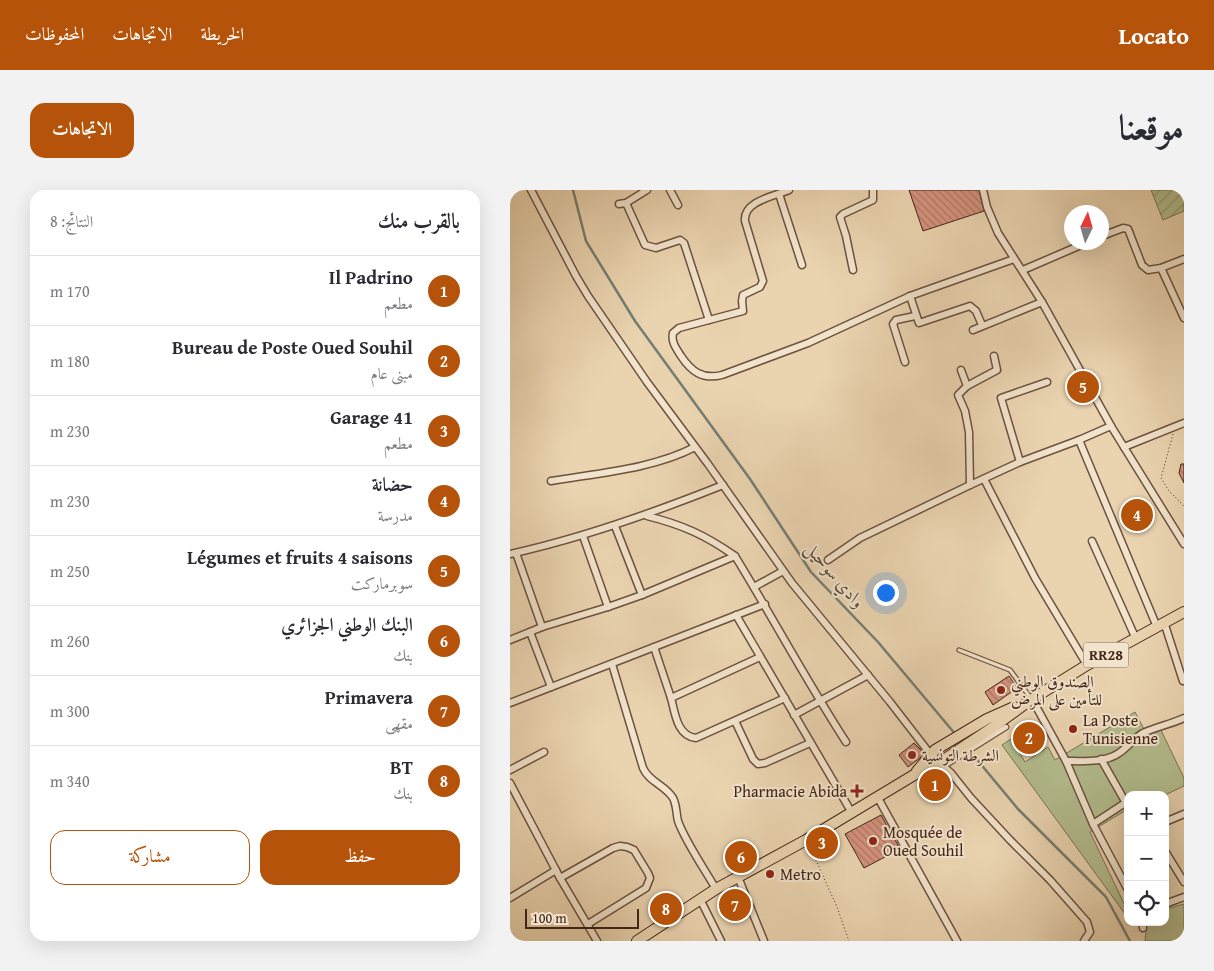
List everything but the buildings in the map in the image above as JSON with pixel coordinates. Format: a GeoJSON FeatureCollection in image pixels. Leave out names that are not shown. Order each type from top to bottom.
{"type":"FeatureCollection","features":[{"type":"Feature","properties":{"kind":"main road","name":"RR28"},"geometry":{"type":"LineString","coordinates":[[637,941],[700,898],[878,798],[992,728],[1030,700],[1184,612]]}},
{"type":"Feature","properties":{"kind":"main road","name":"RR28"},"geometry":{"type":"LineString","coordinates":[[940,760],[987,719],[1030,700]]}},
{"type":"Feature","properties":{"kind":"street"},"geometry":{"type":"LineString","coordinates":[[531,190],[588,296],[647,382],[696,447],[783,571],[971,798],[1050,880],[1087,922],[1090,932],[1084,941]]}},
{"type":"Feature","properties":{"kind":"street"},"geometry":{"type":"LineString","coordinates":[[647,190],[623,204],[645,245],[656,248],[680,240],[684,243],[709,320]]}},
{"type":"Feature","properties":{"kind":"street"},"geometry":{"type":"LineString","coordinates":[[670,190],[678,205]]}},
{"type":"Feature","properties":{"kind":"street"},"geometry":{"type":"LineString","coordinates":[[787,190],[753,205],[745,214],[745,221],[763,277],[762,284],[743,296],[742,311],[674,331],[672,337],[675,346],[689,367],[701,375],[716,376],[808,343],[910,296],[1014,259]]}},
{"type":"Feature","properties":{"kind":"street"},"geometry":{"type":"LineString","coordinates":[[852,270],[846,236],[840,217],[872,200],[873,190]]}},
{"type":"Feature","properties":{"kind":"street"},"geometry":{"type":"LineString","coordinates":[[983,190],[987,207],[998,233],[1023,270],[1111,426],[1184,544]]}},
{"type":"Feature","properties":{"kind":"street"},"geometry":{"type":"LineString","coordinates":[[779,194],[802,265]]}},
{"type":"Feature","properties":{"kind":"street"},"geometry":{"type":"LineString","coordinates":[[1109,232],[1126,228],[1144,268],[1152,270],[1162,268],[1184,259]]}},
{"type":"Feature","properties":{"kind":"street"},"geometry":{"type":"LineString","coordinates":[[1023,270],[1069,250]]}},
{"type":"Feature","properties":{"kind":"street"},"geometry":{"type":"LineString","coordinates":[[1162,268],[1184,318]]}},
{"type":"Feature","properties":{"kind":"street"},"geometry":{"type":"LineString","coordinates":[[910,296],[918,322],[970,306],[976,311],[982,325]]}},
{"type":"Feature","properties":{"kind":"street"},"geometry":{"type":"LineString","coordinates":[[973,330],[1042,302]]}},
{"type":"Feature","properties":{"kind":"street"},"geometry":{"type":"LineString","coordinates":[[905,362],[893,324],[896,320],[915,316]]}},
{"type":"Feature","properties":{"kind":"street"},"geometry":{"type":"LineString","coordinates":[[970,485],[969,432],[965,411],[958,395],[967,386],[997,370],[994,356]]}},
{"type":"Feature","properties":{"kind":"street"},"geometry":{"type":"LineString","coordinates":[[961,370],[967,386]]}},
{"type":"Feature","properties":{"kind":"street"},"geometry":{"type":"LineString","coordinates":[[1020,462],[1001,400],[1006,395],[1047,382]]}},
{"type":"Feature","properties":{"kind":"street"},"geometry":{"type":"LineString","coordinates":[[1124,447],[1184,423]]}},
{"type":"Feature","properties":{"kind":"street"},"geometry":{"type":"LineString","coordinates":[[828,560],[860,538],[970,485],[1020,462],[1111,426]]}},
{"type":"Feature","properties":{"kind":"street"},"geometry":{"type":"LineString","coordinates":[[1079,440],[1161,624],[1183,681]]}},
{"type":"Feature","properties":{"kind":"street"},"geometry":{"type":"LineString","coordinates":[[551,481],[646,464],[679,455],[696,447]]}},
{"type":"Feature","properties":{"kind":"street"},"geometry":{"type":"LineString","coordinates":[[984,479],[1035,578],[1087,666]]}},
{"type":"Feature","properties":{"kind":"street"},"geometry":{"type":"LineString","coordinates":[[542,627],[513,554],[615,526],[723,485]]}},
{"type":"Feature","properties":{"kind":"street"},"geometry":{"type":"LineString","coordinates":[[646,515],[693,530],[735,556],[765,604],[820,702],[846,742]]}},
{"type":"Feature","properties":{"kind":"street"},"geometry":{"type":"LineString","coordinates":[[615,526],[642,595]]}},
{"type":"Feature","properties":{"kind":"street"},"geometry":{"type":"LineString","coordinates":[[583,536],[608,607]]}},
{"type":"Feature","properties":{"kind":"street"},"geometry":{"type":"LineString","coordinates":[[1092,541],[1136,639]]}},
{"type":"Feature","properties":{"kind":"street"},"geometry":{"type":"LineString","coordinates":[[510,640],[542,627],[642,595],[735,556]]}},
{"type":"Feature","properties":{"kind":"street"},"geometry":{"type":"LineString","coordinates":[[754,587],[783,571]]}},
{"type":"Feature","properties":{"kind":"street"},"geometry":{"type":"LineString","coordinates":[[510,703],[765,604]]}},
{"type":"Feature","properties":{"kind":"street"},"geometry":{"type":"LineString","coordinates":[[736,615],[852,813]]}},
{"type":"Feature","properties":{"kind":"street"},"geometry":{"type":"LineString","coordinates":[[530,632],[551,687]]}},
{"type":"Feature","properties":{"kind":"street"},"geometry":{"type":"LineString","coordinates":[[654,647],[681,729],[689,737],[696,738],[784,698]]}},
{"type":"Feature","properties":{"kind":"street"},"geometry":{"type":"LineString","coordinates":[[671,698],[760,657]]}},
{"type":"Feature","properties":{"kind":"street"},"geometry":{"type":"LineString","coordinates":[[612,664],[643,768],[648,777],[664,787],[674,800],[678,821],[716,889]]}},
{"type":"Feature","properties":{"kind":"street"},"geometry":{"type":"LineString","coordinates":[[794,715],[868,675]]}},
{"type":"Feature","properties":{"kind":"street"},"geometry":{"type":"LineString","coordinates":[[1030,700],[1066,761],[1093,824],[1124,882]]}},
{"type":"Feature","properties":{"kind":"street"},"geometry":{"type":"LineString","coordinates":[[1066,761],[1111,758],[1143,733],[1184,718]]}},
{"type":"Feature","properties":{"kind":"street"},"geometry":{"type":"LineString","coordinates":[[735,721],[753,759],[758,764],[765,763],[810,743]]}},
{"type":"Feature","properties":{"kind":"street"},"geometry":{"type":"LineString","coordinates":[[940,760],[1006,727]]}},
{"type":"Feature","properties":{"kind":"street"},"geometry":{"type":"LineString","coordinates":[[510,770],[544,752]]}},
{"type":"Feature","properties":{"kind":"street"},"geometry":{"type":"LineString","coordinates":[[1101,759],[1124,799]]}},
{"type":"Feature","properties":{"kind":"street"},"geometry":{"type":"LineString","coordinates":[[510,783],[512,794],[597,941]]}},
{"type":"Feature","properties":{"kind":"street"},"geometry":{"type":"LineString","coordinates":[[878,798],[957,941]]}},
{"type":"Feature","properties":{"kind":"street"},"geometry":{"type":"LineString","coordinates":[[1093,824],[1124,806]]}},
{"type":"Feature","properties":{"kind":"street"},"geometry":{"type":"LineString","coordinates":[[1169,820],[1184,814]]}},
{"type":"Feature","properties":{"kind":"street"},"geometry":{"type":"LineString","coordinates":[[560,878],[613,848],[628,847],[639,856],[650,878],[646,888],[588,924]]}},
{"type":"Feature","properties":{"kind":"street"},"geometry":{"type":"LineString","coordinates":[[1169,856],[1182,873],[1184,882]]}},
{"type":"Feature","properties":{"kind":"street"},"geometry":{"type":"LineString","coordinates":[[510,898],[556,870]]}},
{"type":"Feature","properties":{"kind":"street"},"geometry":{"type":"LineString","coordinates":[[738,877],[764,941]]}},
{"type":"Feature","properties":{"kind":"street"},"geometry":{"type":"LineString","coordinates":[[1169,903],[1184,897]]}},
{"type":"Feature","properties":{"kind":"street"},"geometry":{"type":"LineString","coordinates":[[700,898],[721,941]]}},
{"type":"Feature","properties":{"kind":"lane"},"geometry":{"type":"LineString","coordinates":[[959,650],[1010,670],[1030,700]]}},
{"type":"Feature","properties":{"kind":"path"},"geometry":{"type":"LineString","coordinates":[[1175,426],[1161,478],[1184,506]]}},
{"type":"Feature","properties":{"kind":"path"},"geometry":{"type":"LineString","coordinates":[[806,840],[837,907],[849,941]]}},
{"type":"Feature","properties":{"kind":"green space"},"geometry":{"type":"Polygon","coordinates":[[[1151,190],[1184,190],[1184,211],[1163,220],[1151,190]]]}},
{"type":"Feature","properties":{"kind":"green space"},"geometry":{"type":"Polygon","coordinates":[[[1135,712],[1146,733],[1159,726],[1184,778],[1184,786],[1169,793],[1169,791],[1124,791],[1124,811],[1090,832],[1124,904],[1124,913],[1002,745],[1011,739],[1025,762],[1048,747],[1055,760],[1135,712]]]}},
{"type":"Feature","properties":{"kind":"green space"},"geometry":{"type":"Polygon","coordinates":[[[1184,904],[1184,941],[1145,941],[1147,926],[1169,926],[1169,908],[1184,904]]]}},
{"type":"Feature","properties":{"kind":"waterway","name":"وادي سوحيل"},"geometry":{"type":"LineString","coordinates":[[573,190],[586,241],[635,321],[750,479],[811,572],[878,642],[956,735]]}},
{"type":"Feature","properties":{"kind":"waterway","name":"وادي سوحيل"},"geometry":{"type":"LineString","coordinates":[[969,750],[1018,809],[1106,897],[1130,941]]}},
{"type":"Feature","properties":{"kind":"place","name":"Légumes et fruits 4 saisons"},"geometry":{"type":"Point","coordinates":[1083,387]}},
{"type":"Feature","properties":{"kind":"place","name":"حضانة"},"geometry":{"type":"Point","coordinates":[1137,515]}},
{"type":"Feature","properties":{"kind":"place","name":"الصندوق الوطني للتأمين على المرض"},"geometry":{"type":"Point","coordinates":[1001,690]}},
{"type":"Feature","properties":{"kind":"place","name":"La Poste Tunisienne"},"geometry":{"type":"Point","coordinates":[1073,729]}},
{"type":"Feature","properties":{"kind":"place","name":"Bureau de Poste Oued Souhil"},"geometry":{"type":"Point","coordinates":[1029,738]}},
{"type":"Feature","properties":{"kind":"place","name":"الشرطة التونسية"},"geometry":{"type":"Point","coordinates":[912,755]}},
{"type":"Feature","properties":{"kind":"place","name":"Il Padrino"},"geometry":{"type":"Point","coordinates":[935,785]}},
{"type":"Feature","properties":{"kind":"place","name":"Pharmacie Abida"},"geometry":{"type":"Point","coordinates":[857,791]}},
{"type":"Feature","properties":{"kind":"place","name":"Mosquée de Oued Souhil"},"geometry":{"type":"Point","coordinates":[873,841]}},
{"type":"Feature","properties":{"kind":"place","name":"Garage 41"},"geometry":{"type":"Point","coordinates":[822,843]}},
{"type":"Feature","properties":{"kind":"place","name":"البنك الوطني الجزائري"},"geometry":{"type":"Point","coordinates":[741,857]}},
{"type":"Feature","properties":{"kind":"place","name":"Metro"},"geometry":{"type":"Point","coordinates":[770,874]}},
{"type":"Feature","properties":{"kind":"place","name":"Primavera"},"geometry":{"type":"Point","coordinates":[735,905]}},
{"type":"Feature","properties":{"kind":"place","name":"BT"},"geometry":{"type":"Point","coordinates":[666,909]}}]}
